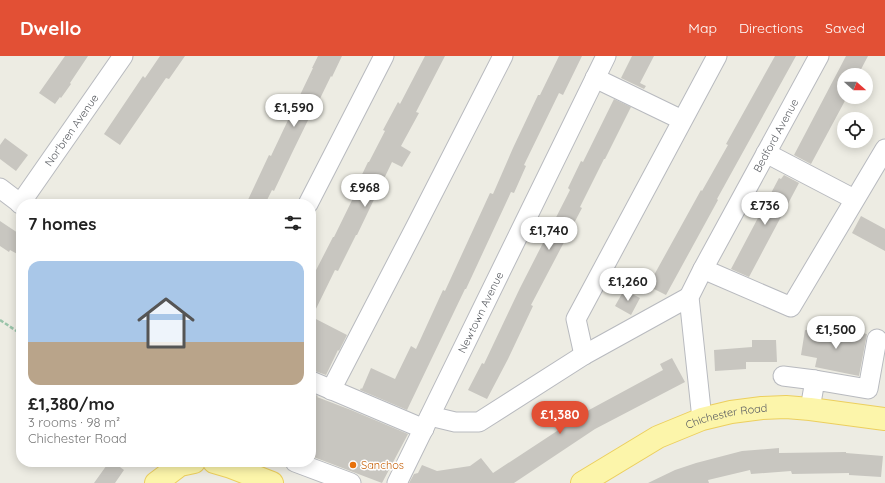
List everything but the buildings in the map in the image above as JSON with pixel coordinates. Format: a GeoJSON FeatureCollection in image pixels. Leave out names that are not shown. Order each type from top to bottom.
{"type":"FeatureCollection","features":[{"type":"Feature","properties":{"kind":"main road","name":"Chichester Road"},"geometry":{"type":"LineString","coordinates":[[585,482],[658,437],[702,420],[731,412],[786,407],[885,419]]}},
{"type":"Feature","properties":{"kind":"main road"},"geometry":{"type":"LineString","coordinates":[[156,483],[177,467]]}},
{"type":"Feature","properties":{"kind":"main road"},"geometry":{"type":"LineString","coordinates":[[251,468],[272,483]]}},
{"type":"Feature","properties":{"kind":"street","name":"Nor'bren Avenue"},"geometry":{"type":"LineString","coordinates":[[24,199],[124,56]]}},
{"type":"Feature","properties":{"kind":"street"},"geometry":{"type":"LineString","coordinates":[[311,199],[384,56]]}},
{"type":"Feature","properties":{"kind":"street"},"geometry":{"type":"LineString","coordinates":[[331,390],[503,56]]}},
{"type":"Feature","properties":{"kind":"street","name":"Newtown Avenue"},"geometry":{"type":"LineString","coordinates":[[397,483],[606,56]]}},
{"type":"Feature","properties":{"kind":"street"},"geometry":{"type":"LineString","coordinates":[[584,355],[576,319],[717,56]]}},
{"type":"Feature","properties":{"kind":"street","name":"Bedford Avenue"},"geometry":{"type":"LineString","coordinates":[[689,297],[819,56]]}},
{"type":"Feature","properties":{"kind":"street"},"geometry":{"type":"LineString","coordinates":[[595,78],[682,120]]}},
{"type":"Feature","properties":{"kind":"street"},"geometry":{"type":"LineString","coordinates":[[703,269],[791,307],[885,148]]}},
{"type":"Feature","properties":{"kind":"street"},"geometry":{"type":"LineString","coordinates":[[766,153],[854,199]]}},
{"type":"Feature","properties":{"kind":"street"},"geometry":{"type":"LineString","coordinates":[[0,188],[16,201]]}},
{"type":"Feature","properties":{"kind":"street"},"geometry":{"type":"LineString","coordinates":[[316,384],[427,423],[479,422],[584,355],[689,297],[702,420]]}},
{"type":"Feature","properties":{"kind":"street"},"geometry":{"type":"LineString","coordinates":[[783,376],[868,389],[877,340]]}},
{"type":"Feature","properties":{"kind":"street"},"geometry":{"type":"LineString","coordinates":[[810,409],[815,380]]}},
{"type":"Feature","properties":{"kind":"street"},"geometry":{"type":"LineString","coordinates":[[308,467],[351,483]]}},
{"type":"Feature","properties":{"kind":"path"},"geometry":{"type":"LineString","coordinates":[[0,320],[16,331]]}},
{"type":"Feature","properties":{"kind":"place","name":"Sanchos"},"geometry":{"type":"Point","coordinates":[353,465]}}]}
